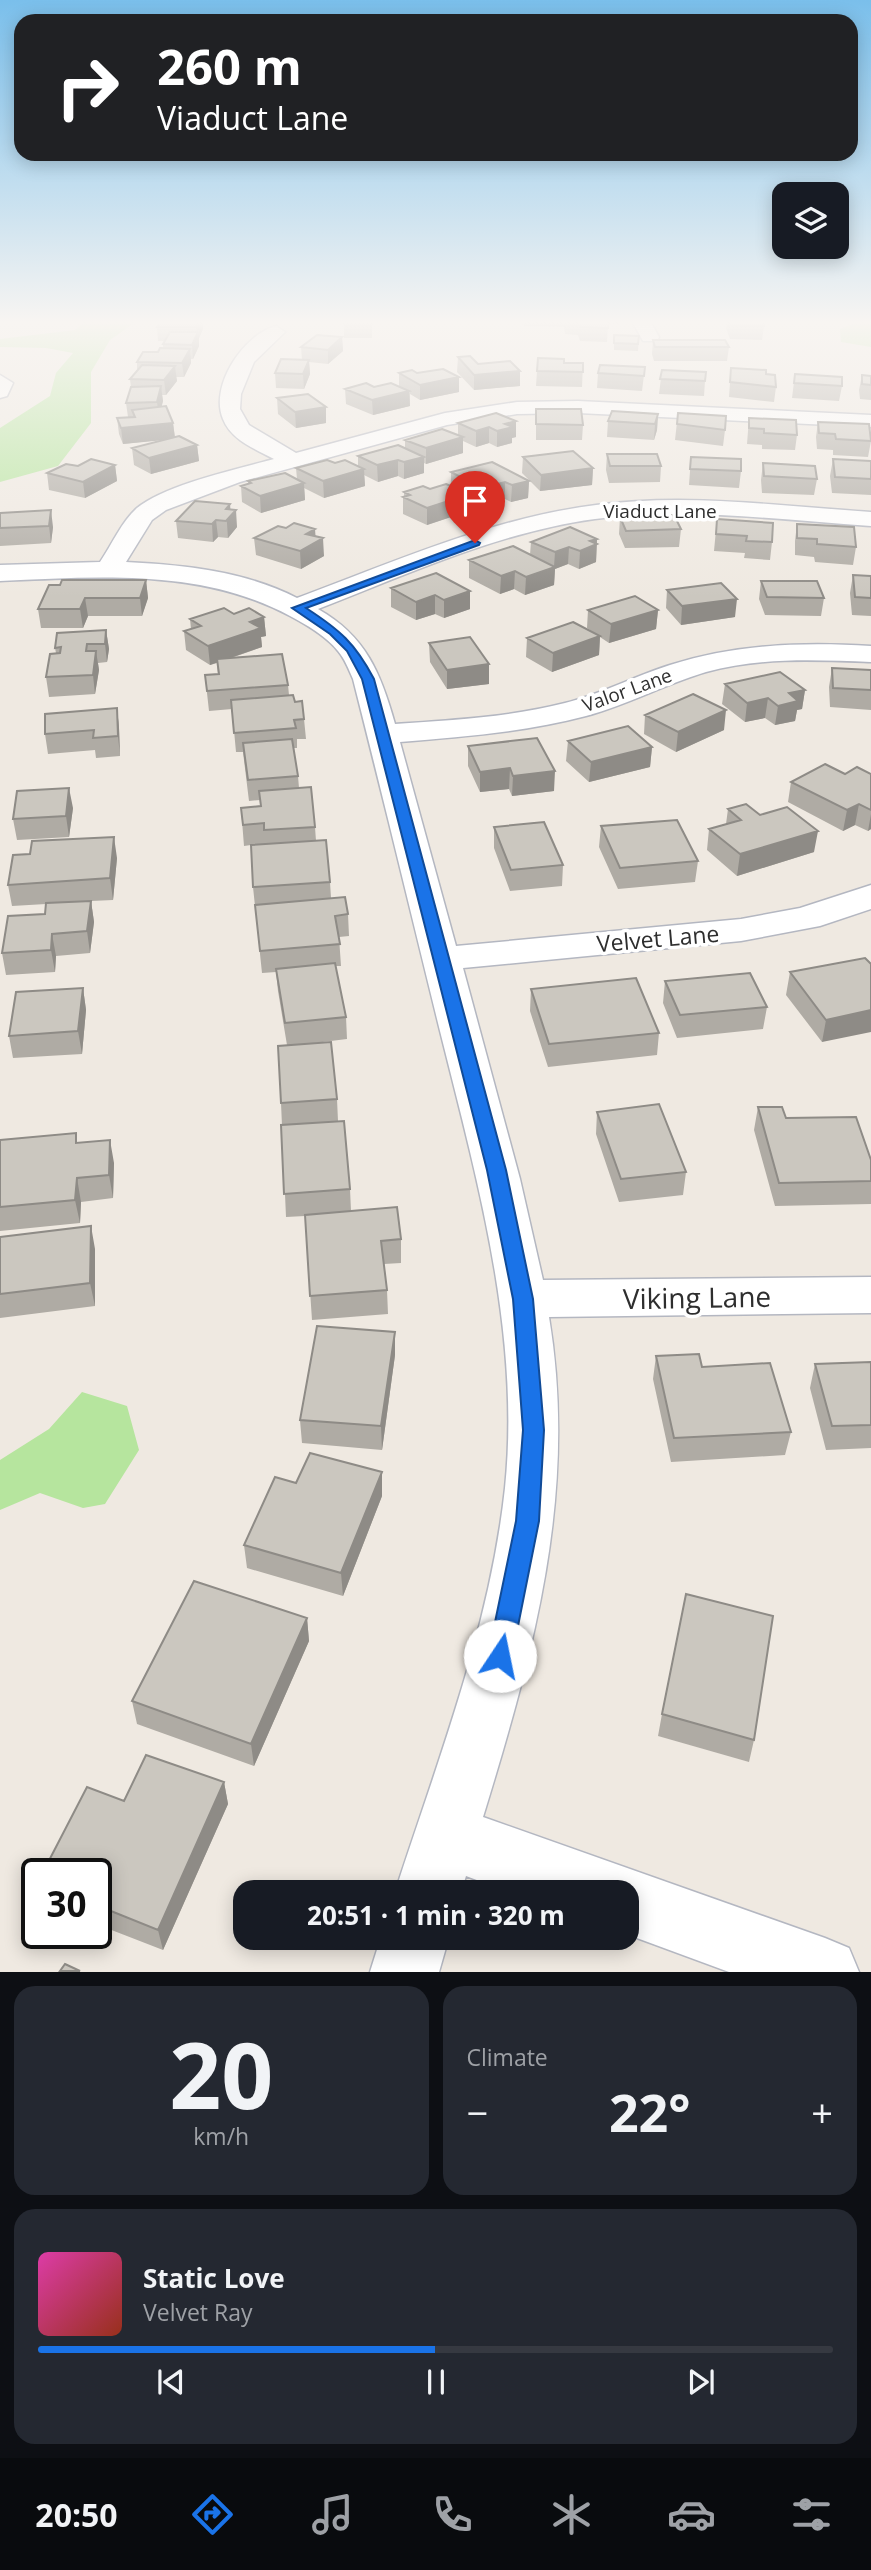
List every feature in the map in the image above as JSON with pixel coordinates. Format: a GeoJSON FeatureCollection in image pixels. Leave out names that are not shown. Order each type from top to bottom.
{"type":"FeatureCollection","features":[{"type":"Feature","properties":{"kind":"street"},"geometry":{"type":"LineString","coordinates":[[230,413],[245,433],[294,460]]}},
{"type":"Feature","properties":{"kind":"street"},"geometry":{"type":"LineString","coordinates":[[108,570],[142,515],[158,506],[232,477],[445,419],[484,413]]}},
{"type":"Feature","properties":{"kind":"street"},"geometry":{"type":"LineString","coordinates":[[704,413],[871,421]]}},
{"type":"Feature","properties":{"kind":"street","name":"Viaduct Lane"},"geometry":{"type":"LineString","coordinates":[[297,608],[475,543],[526,527],[595,512],[680,508],[871,519]]}},
{"type":"Feature","properties":{"kind":"street"},"geometry":{"type":"LineString","coordinates":[[0,573],[108,570],[158,572],[224,582],[279,598],[334,631],[352,650],[368,679],[496,1170],[523,1299],[534,1430],[527,1521],[500,1656],[437,1864],[531,1880]]}},
{"type":"Feature","properties":{"kind":"street","name":"Valor Lane"},"geometry":{"type":"LineString","coordinates":[[383,734],[540,718],[599,702],[676,672],[748,655],[799,651],[871,654]]}},
{"type":"Feature","properties":{"kind":"street","name":"Velvet Lane"},"geometry":{"type":"LineString","coordinates":[[441,959],[715,934],[799,921],[841,909],[871,896]]}},
{"type":"Feature","properties":{"kind":"street","name":"Viking Lane"},"geometry":{"type":"LineString","coordinates":[[523,1299],[871,1295]]}},
{"type":"Feature","properties":{"kind":"street"},"geometry":{"type":"LineString","coordinates":[[639,1906],[825,1972]]}},
{"type":"Feature","properties":{"kind":"street"},"geometry":{"type":"LineString","coordinates":[[404,1972],[411,1950]]}},
{"type":"Feature","properties":{"kind":"green space"},"geometry":{"type":"Polygon","coordinates":[[[23,413],[91,413],[91,423],[58,466],[0,482],[0,428],[23,413]]]}},
{"type":"Feature","properties":{"kind":"green space"},"geometry":{"type":"Polygon","coordinates":[[[82,1392],[127,1406],[139,1450],[105,1504],[83,1508],[40,1493],[0,1510],[0,1460],[49,1429],[82,1392]]]}},
{"type":"Feature","properties":{"kind":"building"},"geometry":{"type":"Polygon","coordinates":[[[133,413],[169,413],[173,423],[121,428],[117,418],[135,417],[133,413]]]}},
{"type":"Feature","properties":{"kind":"building"},"geometry":{"type":"Polygon","coordinates":[[[496,413],[516,421],[505,424],[513,427],[497,431],[489,427],[476,431],[458,423],[496,413]]]}},
{"type":"Feature","properties":{"kind":"building"},"geometry":{"type":"Polygon","coordinates":[[[536,413],[582,413],[583,425],[536,424],[536,413]]]}},
{"type":"Feature","properties":{"kind":"building"},"geometry":{"type":"Polygon","coordinates":[[[611,413],[658,414],[655,424],[608,421],[611,413]]]}},
{"type":"Feature","properties":{"kind":"building"},"geometry":{"type":"Polygon","coordinates":[[[678,413],[726,416],[725,430],[677,424],[678,413]]]}},
{"type":"Feature","properties":{"kind":"building"},"geometry":{"type":"Polygon","coordinates":[[[749,418],[796,420],[797,435],[764,433],[764,429],[749,428],[749,418]]]}},
{"type":"Feature","properties":{"kind":"building"},"geometry":{"type":"Polygon","coordinates":[[[818,422],[869,424],[871,441],[836,439],[835,434],[819,433],[818,422]]]}},
{"type":"Feature","properties":{"kind":"building"},"geometry":{"type":"Polygon","coordinates":[[[442,429],[463,437],[426,448],[405,440],[442,429]]]}},
{"type":"Feature","properties":{"kind":"building"},"geometry":{"type":"Polygon","coordinates":[[[179,436],[197,445],[149,458],[132,448],[179,436]]]}},
{"type":"Feature","properties":{"kind":"building"},"geometry":{"type":"Polygon","coordinates":[[[398,445],[424,457],[377,465],[358,456],[398,445]]]}},
{"type":"Feature","properties":{"kind":"building"},"geometry":{"type":"Polygon","coordinates":[[[573,451],[593,468],[541,475],[523,457],[573,451]]]}},
{"type":"Feature","properties":{"kind":"building"},"geometry":{"type":"Polygon","coordinates":[[[607,454],[657,454],[661,466],[610,466],[607,454]]]}},
{"type":"Feature","properties":{"kind":"building"},"geometry":{"type":"Polygon","coordinates":[[[691,457],[741,459],[741,471],[690,469],[691,457]]]}},
{"type":"Feature","properties":{"kind":"building"},"geometry":{"type":"Polygon","coordinates":[[[91,459],[115,465],[83,482],[47,473],[66,464],[78,466],[91,459]]]}},
{"type":"Feature","properties":{"kind":"building"},"geometry":{"type":"Polygon","coordinates":[[[833,459],[871,461],[871,479],[835,477],[833,459]]]}},
{"type":"Feature","properties":{"kind":"building"},"geometry":{"type":"Polygon","coordinates":[[[327,460],[335,463],[345,460],[364,469],[323,481],[296,468],[327,460]]]}},
{"type":"Feature","properties":{"kind":"building"},"geometry":{"type":"Polygon","coordinates":[[[492,462],[529,481],[512,485],[505,482],[481,488],[451,472],[492,462]]]}},
{"type":"Feature","properties":{"kind":"building"},"geometry":{"type":"Polygon","coordinates":[[[763,463],[815,466],[817,479],[764,476],[763,463]]]}},
{"type":"Feature","properties":{"kind":"building"},"geometry":{"type":"Polygon","coordinates":[[[285,473],[304,483],[260,496],[241,486],[251,483],[248,481],[285,473]]]}},
{"type":"Feature","properties":{"kind":"building"},"geometry":{"type":"Polygon","coordinates":[[[446,484],[470,494],[427,508],[403,497],[410,495],[404,492],[423,486],[430,489],[446,484]]]}},
{"type":"Feature","properties":{"kind":"building"},"geometry":{"type":"Polygon","coordinates":[[[195,501],[230,504],[226,509],[236,510],[226,521],[216,520],[212,524],[176,521],[195,501]]]}},
{"type":"Feature","properties":{"kind":"building"},"geometry":{"type":"Polygon","coordinates":[[[51,510],[49,526],[0,528],[0,513],[51,510]]]}},
{"type":"Feature","properties":{"kind":"building"},"geometry":{"type":"Polygon","coordinates":[[[674,515],[681,529],[626,531],[620,517],[674,515]]]}},
{"type":"Feature","properties":{"kind":"building"},"geometry":{"type":"Polygon","coordinates":[[[717,519],[773,523],[772,542],[746,541],[747,536],[716,534],[717,519]]]}},
{"type":"Feature","properties":{"kind":"building"},"geometry":{"type":"Polygon","coordinates":[[[294,523],[315,529],[306,534],[323,538],[300,551],[254,538],[278,526],[286,528],[294,523]]]}},
{"type":"Feature","properties":{"kind":"building"},"geometry":{"type":"Polygon","coordinates":[[[797,524],[854,527],[856,547],[817,544],[817,539],[797,538],[797,524]]]}},
{"type":"Feature","properties":{"kind":"building"},"geometry":{"type":"Polygon","coordinates":[[[570,527],[597,539],[590,541],[597,544],[580,551],[569,547],[555,552],[531,542],[570,527]]]}},
{"type":"Feature","properties":{"kind":"building"},"geometry":{"type":"Polygon","coordinates":[[[513,546],[555,567],[526,577],[515,571],[501,576],[469,560],[513,546]]]}},
{"type":"Feature","properties":{"kind":"building"},"geometry":{"type":"Polygon","coordinates":[[[436,573],[470,591],[444,600],[435,595],[416,602],[391,588],[436,573]]]}},
{"type":"Feature","properties":{"kind":"building"},"geometry":{"type":"Polygon","coordinates":[[[853,575],[871,576],[871,598],[855,597],[853,575]]]}},
{"type":"Feature","properties":{"kind":"building"},"geometry":{"type":"Polygon","coordinates":[[[62,580],[146,580],[140,598],[85,598],[80,609],[38,609],[49,585],[60,585],[62,580]]]}},
{"type":"Feature","properties":{"kind":"building"},"geometry":{"type":"Polygon","coordinates":[[[761,581],[817,581],[824,598],[767,597],[761,581]]]}},
{"type":"Feature","properties":{"kind":"building"},"geometry":{"type":"Polygon","coordinates":[[[721,583],[737,599],[682,606],[667,590],[721,583]]]}},
{"type":"Feature","properties":{"kind":"building"},"geometry":{"type":"Polygon","coordinates":[[[635,596],[658,610],[611,624],[588,610],[635,596]]]}},
{"type":"Feature","properties":{"kind":"building"},"geometry":{"type":"Polygon","coordinates":[[[224,608],[234,614],[249,608],[264,617],[250,622],[261,628],[208,646],[184,631],[201,626],[190,619],[224,608]]]}},
{"type":"Feature","properties":{"kind":"building"},"geometry":{"type":"Polygon","coordinates":[[[573,622],[600,636],[553,653],[527,638],[573,622]]]}},
{"type":"Feature","properties":{"kind":"building"},"geometry":{"type":"Polygon","coordinates":[[[106,630],[105,644],[87,644],[86,651],[96,651],[93,675],[46,677],[50,654],[60,653],[61,647],[55,648],[57,633],[106,630]]]}},
{"type":"Feature","properties":{"kind":"building"},"geometry":{"type":"Polygon","coordinates":[[[470,637],[489,664],[447,670],[429,643],[470,637]]]}},
{"type":"Feature","properties":{"kind":"building"},"geometry":{"type":"Polygon","coordinates":[[[282,654],[288,685],[207,691],[205,675],[219,674],[217,659],[282,654]]]}},
{"type":"Feature","properties":{"kind":"building"},"geometry":{"type":"Polygon","coordinates":[[[832,668],[871,670],[871,690],[833,688],[832,668]]]}},
{"type":"Feature","properties":{"kind":"building"},"geometry":{"type":"Polygon","coordinates":[[[780,672],[805,690],[789,693],[798,701],[778,706],[768,698],[747,703],[725,684],[780,672]]]}},
{"type":"Feature","properties":{"kind":"building"},"geometry":{"type":"Polygon","coordinates":[[[693,694],[726,710],[678,732],[645,715],[693,694]]]}},
{"type":"Feature","properties":{"kind":"building"},"geometry":{"type":"Polygon","coordinates":[[[293,695],[295,702],[302,701],[304,719],[294,720],[296,728],[234,733],[231,700],[293,695]]]}},
{"type":"Feature","properties":{"kind":"building"},"geometry":{"type":"Polygon","coordinates":[[[117,708],[118,736],[93,738],[94,730],[45,734],[45,714],[117,708]]]}},
{"type":"Feature","properties":{"kind":"building"},"geometry":{"type":"Polygon","coordinates":[[[628,726],[652,747],[591,762],[568,741],[628,726]]]}},
{"type":"Feature","properties":{"kind":"building"},"geometry":{"type":"Polygon","coordinates":[[[537,738],[555,771],[513,776],[510,768],[480,772],[468,746],[537,738]]]}},
{"type":"Feature","properties":{"kind":"building"},"geometry":{"type":"Polygon","coordinates":[[[292,739],[298,776],[248,780],[243,743],[292,739]]]}},
{"type":"Feature","properties":{"kind":"building"},"geometry":{"type":"Polygon","coordinates":[[[825,764],[845,774],[857,767],[871,774],[871,810],[859,804],[847,810],[791,782],[825,764]]]}},
{"type":"Feature","properties":{"kind":"building"},"geometry":{"type":"Polygon","coordinates":[[[311,787],[315,827],[264,830],[264,823],[243,825],[241,808],[261,806],[259,791],[311,787]]]}},
{"type":"Feature","properties":{"kind":"building"},"geometry":{"type":"Polygon","coordinates":[[[69,788],[66,816],[13,819],[17,791],[69,788]]]}},
{"type":"Feature","properties":{"kind":"building"},"geometry":{"type":"Polygon","coordinates":[[[746,804],[760,815],[787,807],[818,831],[740,854],[709,829],[741,820],[728,809],[746,804]]]}},
{"type":"Feature","properties":{"kind":"building"},"geometry":{"type":"Polygon","coordinates":[[[677,820],[698,861],[620,868],[601,826],[677,820]]]}},
{"type":"Feature","properties":{"kind":"building"},"geometry":{"type":"Polygon","coordinates":[[[544,822],[563,865],[511,870],[494,827],[544,822]]]}},
{"type":"Feature","properties":{"kind":"building"},"geometry":{"type":"Polygon","coordinates":[[[114,837],[110,878],[8,885],[13,855],[30,854],[32,841],[114,837]]]}},
{"type":"Feature","properties":{"kind":"building"},"geometry":{"type":"Polygon","coordinates":[[[326,840],[330,882],[253,887],[251,845],[326,840]]]}},
{"type":"Feature","properties":{"kind":"building"},"geometry":{"type":"Polygon","coordinates":[[[345,897],[348,914],[335,916],[340,944],[260,951],[255,905],[345,897]]]}},
{"type":"Feature","properties":{"kind":"building"},"geometry":{"type":"Polygon","coordinates":[[[91,901],[87,931],[52,934],[51,950],[2,953],[8,916],[45,914],[46,903],[91,901]]]}},
{"type":"Feature","properties":{"kind":"building"},"geometry":{"type":"Polygon","coordinates":[[[865,958],[871,964],[871,1010],[826,1020],[790,972],[865,958]]]}},
{"type":"Feature","properties":{"kind":"building"},"geometry":{"type":"Polygon","coordinates":[[[335,963],[346,1017],[285,1023],[276,969],[335,963]]]}},
{"type":"Feature","properties":{"kind":"building"},"geometry":{"type":"Polygon","coordinates":[[[750,973],[767,1007],[680,1015],[665,981],[750,973]]]}},
{"type":"Feature","properties":{"kind":"building"},"geometry":{"type":"Polygon","coordinates":[[[636,978],[659,1033],[549,1044],[531,989],[636,978]]]}},
{"type":"Feature","properties":{"kind":"building"},"geometry":{"type":"Polygon","coordinates":[[[83,988],[78,1031],[9,1036],[16,992],[83,988]]]}},
{"type":"Feature","properties":{"kind":"building"},"geometry":{"type":"Polygon","coordinates":[[[331,1042],[337,1099],[281,1103],[278,1046],[331,1042]]]}},
{"type":"Feature","properties":{"kind":"building"},"geometry":{"type":"Polygon","coordinates":[[[659,1104],[686,1172],[621,1179],[597,1112],[659,1104]]]}},
{"type":"Feature","properties":{"kind":"building"},"geometry":{"type":"Polygon","coordinates":[[[758,1107],[782,1107],[786,1118],[856,1117],[871,1160],[871,1181],[779,1183],[758,1107]]]}},
{"type":"Feature","properties":{"kind":"building"},"geometry":{"type":"Polygon","coordinates":[[[344,1121],[350,1189],[284,1194],[281,1125],[344,1121]]]}},
{"type":"Feature","properties":{"kind":"building"},"geometry":{"type":"Polygon","coordinates":[[[76,1133],[76,1143],[110,1140],[109,1175],[77,1178],[75,1200],[0,1207],[0,1140],[76,1133]]]}},
{"type":"Feature","properties":{"kind":"building"},"geometry":{"type":"Polygon","coordinates":[[[397,1207],[401,1239],[381,1241],[387,1290],[310,1296],[305,1215],[397,1207]]]}},
{"type":"Feature","properties":{"kind":"building"},"geometry":{"type":"Polygon","coordinates":[[[91,1226],[90,1283],[0,1294],[0,1237],[91,1226]]]}},
{"type":"Feature","properties":{"kind":"building"},"geometry":{"type":"Polygon","coordinates":[[[317,1326],[395,1332],[381,1426],[300,1420],[317,1326]]]}},
{"type":"Feature","properties":{"kind":"building"},"geometry":{"type":"Polygon","coordinates":[[[699,1354],[702,1367],[770,1363],[791,1432],[674,1438],[656,1356],[699,1354]]]}},
{"type":"Feature","properties":{"kind":"building"},"geometry":{"type":"Polygon","coordinates":[[[871,1362],[871,1425],[832,1426],[815,1364],[871,1362]]]}},
{"type":"Feature","properties":{"kind":"building"},"geometry":{"type":"Polygon","coordinates":[[[310,1453],[382,1472],[341,1573],[244,1545],[275,1477],[296,1483],[310,1453]]]}},
{"type":"Feature","properties":{"kind":"building"},"geometry":{"type":"Polygon","coordinates":[[[194,1581],[307,1618],[251,1744],[132,1701],[194,1581]]]}},
{"type":"Feature","properties":{"kind":"building"},"geometry":{"type":"Polygon","coordinates":[[[686,1594],[773,1616],[754,1740],[662,1714],[686,1594]]]}},
{"type":"Feature","properties":{"kind":"building"},"geometry":{"type":"Polygon","coordinates":[[[146,1755],[224,1782],[158,1930],[112,1911],[112,1858],[50,1858],[87,1787],[124,1801],[146,1755]]]}},
{"type":"Feature","properties":{"kind":"building"},"geometry":{"type":"Polygon","coordinates":[[[65,1964],[80,1971],[60,1971],[65,1964]]]}},
{"type":"Feature","properties":{"kind":"route"},"geometry":{"type":"LineString","coordinates":[[475,543],[297,608],[334,631],[352,650],[368,679],[496,1170],[523,1299],[534,1430],[527,1521],[500,1656]]}}]}
